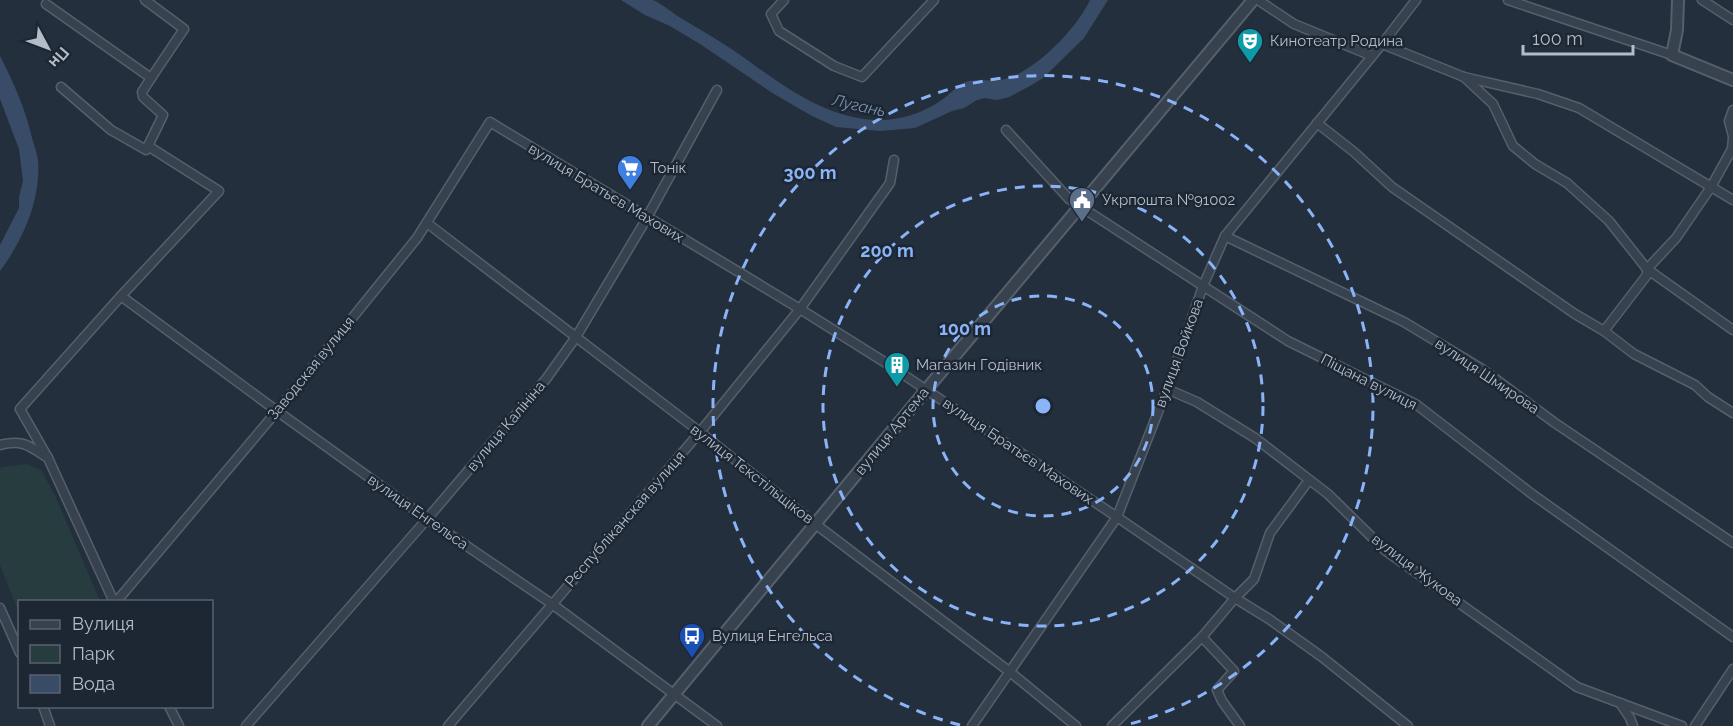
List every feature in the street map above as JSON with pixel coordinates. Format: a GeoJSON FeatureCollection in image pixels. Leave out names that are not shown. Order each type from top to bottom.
{"type":"FeatureCollection","features":[{"type":"Feature","properties":{"kind":"street"},"geometry":{"type":"LineString","coordinates":[[61,87],[111,130],[146,150],[163,115],[143,97],[142,92],[184,29],[145,0]]}},
{"type":"Feature","properties":{"kind":"street"},"geometry":{"type":"LineString","coordinates":[[784,0],[771,14],[778,31],[834,66],[862,77],[934,0]]}},
{"type":"Feature","properties":{"kind":"street","name":"вулиця Артема"},"geometry":{"type":"LineString","coordinates":[[648,726],[1253,0]]}},
{"type":"Feature","properties":{"kind":"street"},"geometry":{"type":"LineString","coordinates":[[1258,0],[1294,24],[1372,56]]}},
{"type":"Feature","properties":{"kind":"street","name":"вулиця Войкова"},"geometry":{"type":"LineString","coordinates":[[972,726],[1117,517],[1167,389],[1203,286],[1225,237],[1383,44],[1416,0]]}},
{"type":"Feature","properties":{"kind":"street"},"geometry":{"type":"LineString","coordinates":[[1508,0],[1672,55],[1733,80]]}},
{"type":"Feature","properties":{"kind":"street"},"geometry":{"type":"LineString","coordinates":[[1672,55],[1677,30],[1678,0]]}},
{"type":"Feature","properties":{"kind":"street"},"geometry":{"type":"LineString","coordinates":[[1702,0],[1733,20]]}},
{"type":"Feature","properties":{"kind":"street"},"geometry":{"type":"LineString","coordinates":[[46,4],[151,78]]}},
{"type":"Feature","properties":{"kind":"street"},"geometry":{"type":"LineString","coordinates":[[1383,44],[1464,77],[1538,94],[1579,108],[1733,200]]}},
{"type":"Feature","properties":{"kind":"street"},"geometry":{"type":"LineString","coordinates":[[1464,77],[1493,104],[1513,146],[1535,164],[1567,183],[1609,221],[1647,269],[1733,330]]}},
{"type":"Feature","properties":{"kind":"street","name":"вулиця Калініна"},"geometry":{"type":"LineString","coordinates":[[246,726],[546,379],[576,337],[647,218],[717,90]]}},
{"type":"Feature","properties":{"kind":"street"},"geometry":{"type":"LineString","coordinates":[[1604,330],[1647,275],[1647,269],[1676,238],[1711,187],[1732,149],[1733,137],[1729,121],[1733,110]]}},
{"type":"Feature","properties":{"kind":"street","name":"вулиця Братьєв Махових"},"geometry":{"type":"LineString","coordinates":[[490,122],[886,363],[1234,598],[1278,625],[1408,726]]}},
{"type":"Feature","properties":{"kind":"street","name":"Заводская вулиця"},"geometry":{"type":"LineString","coordinates":[[117,600],[277,411],[417,238],[490,122]]}},
{"type":"Feature","properties":{"kind":"street"},"geometry":{"type":"LineString","coordinates":[[1317,123],[1354,152],[1392,187],[1575,314],[1604,330],[1634,354],[1695,385],[1708,397],[1733,413]]}},
{"type":"Feature","properties":{"kind":"street","name":"Піщана вулиця"},"geometry":{"type":"LineString","coordinates":[[1006,130],[1069,198],[1288,341],[1417,405],[1532,495],[1733,637]]}},
{"type":"Feature","properties":{"kind":"street"},"geometry":{"type":"LineString","coordinates":[[114,600],[48,458],[20,409],[219,191],[148,146]]}},
{"type":"Feature","properties":{"kind":"street","name":"Рєспубліканская вулиця"},"geometry":{"type":"LineString","coordinates":[[448,726],[700,432],[800,309],[890,183],[894,160]]}},
{"type":"Feature","properties":{"kind":"street","name":"вулиця Тєкстільщіков"},"geometry":{"type":"LineString","coordinates":[[427,223],[1010,672],[1076,726]]}},
{"type":"Feature","properties":{"kind":"street","name":"вулиця Шмирова"},"geometry":{"type":"LineString","coordinates":[[1225,237],[1404,322],[1482,369],[1555,423],[1733,543]]}},
{"type":"Feature","properties":{"kind":"street","name":"вулиця Енгельса"},"geometry":{"type":"LineString","coordinates":[[121,296],[427,519],[552,604],[717,726]]}},
{"type":"Feature","properties":{"kind":"street","name":"вулиця Жукова"},"geometry":{"type":"LineString","coordinates":[[1167,389],[1197,402],[1255,438],[1328,494],[1386,551],[1577,687],[1682,726]]}},
{"type":"Feature","properties":{"kind":"street"},"geometry":{"type":"LineString","coordinates":[[0,445],[25,444],[48,458]]}},
{"type":"Feature","properties":{"kind":"street"},"geometry":{"type":"LineString","coordinates":[[1112,726],[1202,637],[1234,598],[1254,579],[1270,534],[1309,480]]}},
{"type":"Feature","properties":{"kind":"street"},"geometry":{"type":"LineString","coordinates":[[0,608],[18,648]]}},
{"type":"Feature","properties":{"kind":"street"},"geometry":{"type":"LineString","coordinates":[[1202,637],[1234,671],[1217,690],[1240,726]]}},
{"type":"Feature","properties":{"kind":"street"},"geometry":{"type":"LineString","coordinates":[[1695,726],[1733,669]]}},
{"type":"Feature","properties":{"kind":"street"},"geometry":{"type":"LineString","coordinates":[[1620,703],[1633,726]]}},
{"type":"Feature","properties":{"kind":"street"},"geometry":{"type":"LineString","coordinates":[[44,708],[50,726]]}},
{"type":"Feature","properties":{"kind":"street"},"geometry":{"type":"LineString","coordinates":[[170,708],[179,726]]}},
{"type":"Feature","properties":{"kind":"green space"},"geometry":{"type":"Polygon","coordinates":[[[27,464],[42,471],[57,500],[100,600],[18,600],[18,610],[0,565],[0,469],[27,464]]]}},
{"type":"Feature","properties":{"kind":"water"},"geometry":{"type":"Polygon","coordinates":[[[621,0],[653,0],[821,107],[862,119],[884,120],[917,113],[940,101],[965,82],[1001,80],[1017,74],[1042,58],[1066,35],[1090,0],[1108,0],[1084,38],[1043,78],[1030,86],[1009,97],[997,100],[985,98],[977,100],[964,108],[915,128],[880,131],[836,127],[812,116],[774,94],[700,44],[621,0]]]}},
{"type":"Feature","properties":{"kind":"water"},"geometry":{"type":"Polygon","coordinates":[[[0,56],[26,116],[38,157],[38,175],[37,190],[29,219],[0,271],[0,245],[19,208],[23,181],[19,149],[0,99],[0,56]]]}},
{"type":"Feature","properties":{"kind":"place","name":"Кинотеатр Родина"},"geometry":{"type":"Point","coordinates":[1250,64]}},
{"type":"Feature","properties":{"kind":"place","name":"Тонік"},"geometry":{"type":"Point","coordinates":[630,191]}},
{"type":"Feature","properties":{"kind":"place","name":"Укрпошта №91002"},"geometry":{"type":"Point","coordinates":[1082,223]}},
{"type":"Feature","properties":{"kind":"place","name":"Магазин Годівник"},"geometry":{"type":"Point","coordinates":[897,388]}},
{"type":"Feature","properties":{"kind":"place","name":"Вулиця Енгельса"},"geometry":{"type":"Point","coordinates":[692,659]}},
{"type":"Feature","properties":{"kind":"water label","name":"Лугань"},"geometry":{"type":"Point","coordinates":[859,105]}}]}
